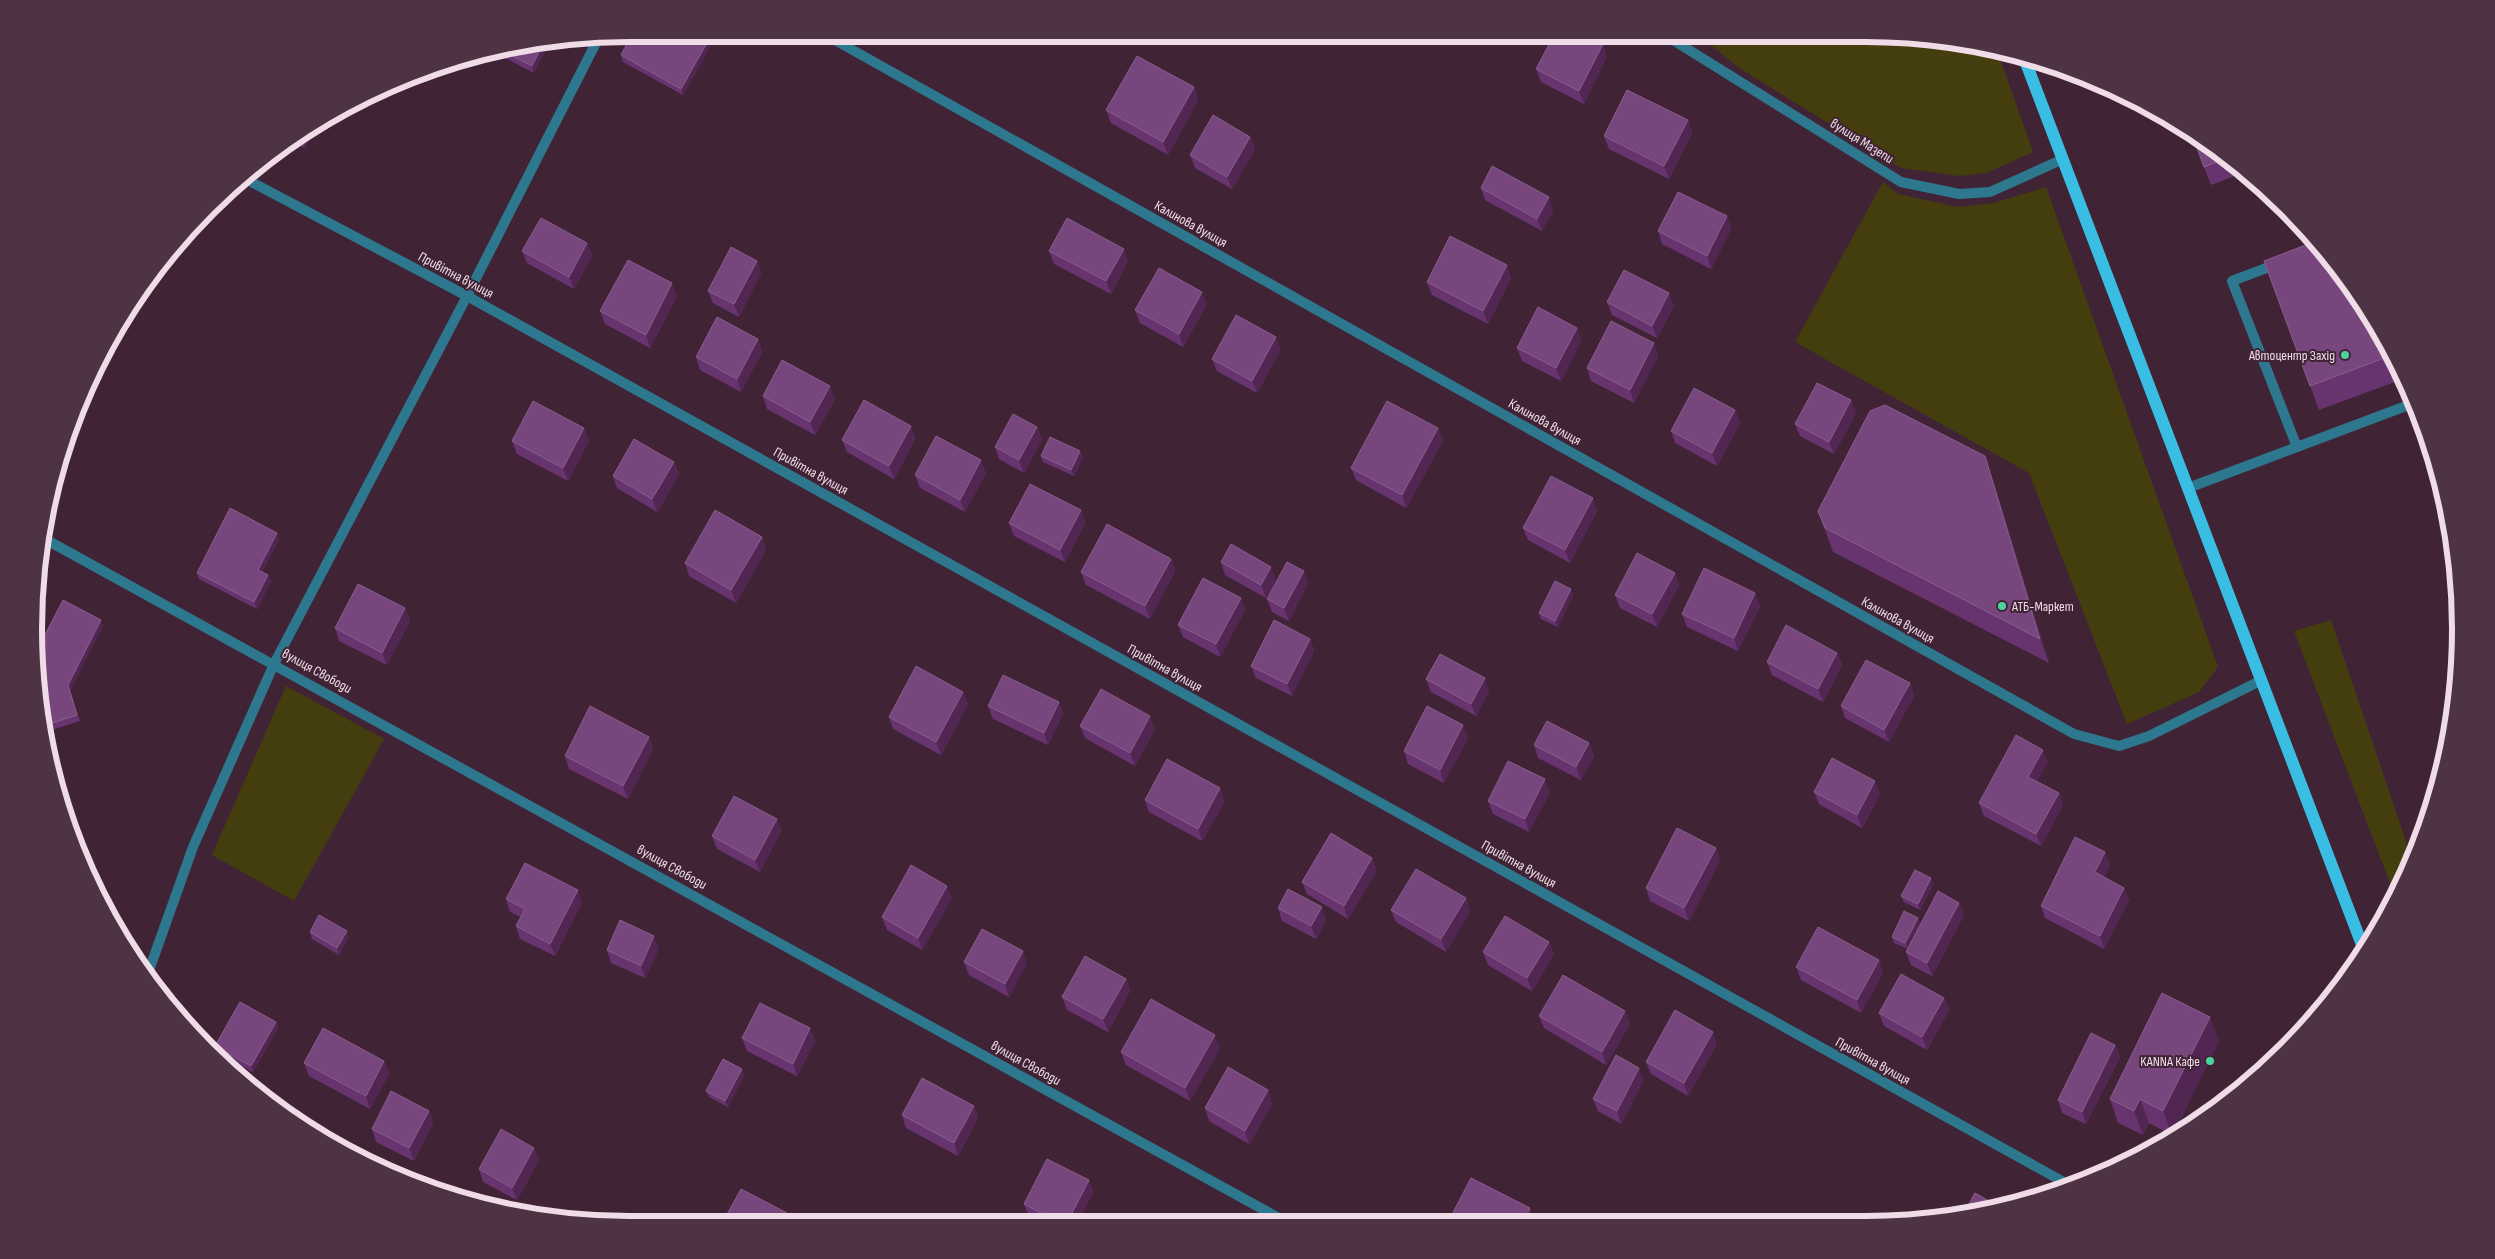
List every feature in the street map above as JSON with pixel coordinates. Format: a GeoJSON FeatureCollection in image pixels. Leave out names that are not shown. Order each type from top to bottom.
{"type":"FeatureCollection","features":[{"type":"Feature","properties":{"kind":"main road"},"geometry":{"type":"LineString","coordinates":[[2027,66],[2061,160],[2362,944]]}},
{"type":"Feature","properties":{"kind":"street","name":"Калинова вулиця"},"geometry":{"type":"LineString","coordinates":[[838,42],[2074,734],[2118,746],[2149,736],[2262,680]]}},
{"type":"Feature","properties":{"kind":"street","name":"вулиця Мазепи"},"geometry":{"type":"LineString","coordinates":[[1676,42],[1901,182],[1958,194],[1990,192],[2061,160]]}},
{"type":"Feature","properties":{"kind":"street"},"geometry":{"type":"LineString","coordinates":[[150,968],[193,846],[274,664],[467,296],[596,44]]}},
{"type":"Feature","properties":{"kind":"street","name":"Привітна вулиця"},"geometry":{"type":"LineString","coordinates":[[250,181],[467,296],[2063,1182]]}},
{"type":"Feature","properties":{"kind":"street"},"geometry":{"type":"LineString","coordinates":[[2285,261],[2232,281],[2298,447]]}},
{"type":"Feature","properties":{"kind":"street"},"geometry":{"type":"LineString","coordinates":[[2188,488],[2408,405]]}},
{"type":"Feature","properties":{"kind":"street","name":"вулиця Свободи"},"geometry":{"type":"LineString","coordinates":[[50,542],[1275,1216]]}},
{"type":"Feature","properties":{"kind":"shaded area"},"geometry":{"type":"Polygon","coordinates":[[[1707,42],[1866,42],[1904,44],[1942,48],[2000,59],[2033,152],[1986,173],[1959,176],[1901,168],[1739,68],[1707,42]]]}},
{"type":"Feature","properties":{"kind":"shaded area"},"geometry":{"type":"Polygon","coordinates":[[[1883,182],[1898,194],[1958,207],[1994,203],[2046,187],[2218,667],[2199,692],[2127,724],[2029,473],[1795,342],[1883,182]]]}},
{"type":"Feature","properties":{"kind":"shaded area"},"geometry":{"type":"Polygon","coordinates":[[[2331,620],[2409,851],[2392,889],[2294,631],[2331,620]]]}},
{"type":"Feature","properties":{"kind":"shaded area"},"geometry":{"type":"Polygon","coordinates":[[[286,686],[384,739],[294,901],[212,855],[286,686]]]}},
{"type":"Feature","properties":{"kind":"building"},"geometry":{"type":"Polygon","coordinates":[[[628,42],[707,42],[681,89],[621,55],[628,42]]]}},
{"type":"Feature","properties":{"kind":"building"},"geometry":{"type":"Polygon","coordinates":[[[1550,42],[1599,42],[1603,44],[1579,91],[1536,69],[1550,42]]]}},
{"type":"Feature","properties":{"kind":"building"},"geometry":{"type":"Polygon","coordinates":[[[540,50],[532,66],[511,55],[540,50]]]}},
{"type":"Feature","properties":{"kind":"building"},"geometry":{"type":"Polygon","coordinates":[[[1137,56],[1194,87],[1163,142],[1106,110],[1137,56]]]}},
{"type":"Feature","properties":{"kind":"building"},"geometry":{"type":"Polygon","coordinates":[[[1627,90],[1688,120],[1664,166],[1604,136],[1627,90]]]}},
{"type":"Feature","properties":{"kind":"building"},"geometry":{"type":"Polygon","coordinates":[[[1213,115],[1250,137],[1227,177],[1190,155],[1213,115]]]}},
{"type":"Feature","properties":{"kind":"building"},"geometry":{"type":"Polygon","coordinates":[[[2195,144],[2219,161],[2204,167],[2195,144]]]}},
{"type":"Feature","properties":{"kind":"building"},"geometry":{"type":"Polygon","coordinates":[[[1492,166],[1549,197],[1537,219],[1481,188],[1492,166]]]}},
{"type":"Feature","properties":{"kind":"building"},"geometry":{"type":"Polygon","coordinates":[[[1678,192],[1727,216],[1707,256],[1658,231],[1678,192]]]}},
{"type":"Feature","properties":{"kind":"building"},"geometry":{"type":"Polygon","coordinates":[[[541,218],[587,243],[569,277],[522,251],[541,218]]]}},
{"type":"Feature","properties":{"kind":"building"},"geometry":{"type":"Polygon","coordinates":[[[1067,218],[1124,249],[1106,281],[1049,251],[1067,218]]]}},
{"type":"Feature","properties":{"kind":"building"},"geometry":{"type":"Polygon","coordinates":[[[1450,236],[1507,265],[1483,311],[1427,282],[1450,236]]]}},
{"type":"Feature","properties":{"kind":"building","name":"Автоцентр Захід"},"geometry":{"type":"Polygon","coordinates":[[[2309,244],[2354,303],[2385,358],[2310,386],[2264,261],[2309,244]]]}},
{"type":"Feature","properties":{"kind":"building"},"geometry":{"type":"Polygon","coordinates":[[[731,247],[757,261],[734,304],[708,291],[731,247]]]}},
{"type":"Feature","properties":{"kind":"building"},"geometry":{"type":"Polygon","coordinates":[[[628,260],[672,283],[646,335],[600,311],[628,260]]]}},
{"type":"Feature","properties":{"kind":"building"},"geometry":{"type":"Polygon","coordinates":[[[1159,268],[1202,292],[1179,334],[1135,310],[1159,268]]]}},
{"type":"Feature","properties":{"kind":"building"},"geometry":{"type":"Polygon","coordinates":[[[1624,270],[1669,293],[1652,326],[1607,302],[1624,270]]]}},
{"type":"Feature","properties":{"kind":"building"},"geometry":{"type":"Polygon","coordinates":[[[1538,307],[1577,328],[1556,368],[1517,348],[1538,307]]]}},
{"type":"Feature","properties":{"kind":"building"},"geometry":{"type":"Polygon","coordinates":[[[1236,315],[1276,337],[1252,381],[1212,359],[1236,315]]]}},
{"type":"Feature","properties":{"kind":"building"},"geometry":{"type":"Polygon","coordinates":[[[717,317],[758,339],[737,379],[696,357],[717,317]]]}},
{"type":"Feature","properties":{"kind":"building"},"geometry":{"type":"Polygon","coordinates":[[[1611,321],[1654,343],[1630,390],[1587,368],[1611,321]]]}},
{"type":"Feature","properties":{"kind":"building"},"geometry":{"type":"Polygon","coordinates":[[[782,360],[830,386],[810,422],[763,396],[782,360]]]}},
{"type":"Feature","properties":{"kind":"building"},"geometry":{"type":"Polygon","coordinates":[[[1817,383],[1851,400],[1829,442],[1795,424],[1817,383]]]}},
{"type":"Feature","properties":{"kind":"building"},"geometry":{"type":"Polygon","coordinates":[[[1694,388],[1735,410],[1712,453],[1671,431],[1694,388]]]}},
{"type":"Feature","properties":{"kind":"building"},"geometry":{"type":"Polygon","coordinates":[[[864,400],[911,426],[889,466],[842,440],[864,400]]]}},
{"type":"Feature","properties":{"kind":"building"},"geometry":{"type":"Polygon","coordinates":[[[533,401],[584,428],[563,468],[512,441],[533,401]]]}},
{"type":"Feature","properties":{"kind":"building"},"geometry":{"type":"Polygon","coordinates":[[[1387,401],[1438,428],[1402,495],[1351,468],[1387,401]]]}},
{"type":"Feature","properties":{"kind":"building"},"geometry":{"type":"Polygon","coordinates":[[[1885,405],[1985,456],[2040,639],[1825,528],[1818,511],[1870,411],[1885,405]]]}},
{"type":"Feature","properties":{"kind":"building"},"geometry":{"type":"Polygon","coordinates":[[[1013,414],[1037,427],[1019,460],[995,447],[1013,414]]]}},
{"type":"Feature","properties":{"kind":"building"},"geometry":{"type":"Polygon","coordinates":[[[936,436],[981,460],[960,500],[915,475],[936,436]]]}},
{"type":"Feature","properties":{"kind":"building"},"geometry":{"type":"Polygon","coordinates":[[[1050,437],[1080,451],[1071,470],[1041,456],[1050,437]]]}},
{"type":"Feature","properties":{"kind":"building"},"geometry":{"type":"Polygon","coordinates":[[[634,439],[674,462],[652,499],[613,476],[634,439]]]}},
{"type":"Feature","properties":{"kind":"building"},"geometry":{"type":"Polygon","coordinates":[[[1551,476],[1593,498],[1565,550],[1523,528],[1551,476]]]}},
{"type":"Feature","properties":{"kind":"building"},"geometry":{"type":"Polygon","coordinates":[[[1030,484],[1081,510],[1060,550],[1009,523],[1030,484]]]}},
{"type":"Feature","properties":{"kind":"building"},"geometry":{"type":"Polygon","coordinates":[[[230,508],[277,533],[258,570],[268,575],[254,602],[197,573],[230,508]]]}},
{"type":"Feature","properties":{"kind":"building"},"geometry":{"type":"Polygon","coordinates":[[[715,510],[762,537],[731,590],[685,563],[715,510]]]}},
{"type":"Feature","properties":{"kind":"building"},"geometry":{"type":"Polygon","coordinates":[[[1107,524],[1171,559],[1145,606],[1081,572],[1107,524]]]}},
{"type":"Feature","properties":{"kind":"building"},"geometry":{"type":"Polygon","coordinates":[[[1231,544],[1271,567],[1261,585],[1221,562],[1231,544]]]}},
{"type":"Feature","properties":{"kind":"building"},"geometry":{"type":"Polygon","coordinates":[[[1637,553],[1675,573],[1652,614],[1615,595],[1637,553]]]}},
{"type":"Feature","properties":{"kind":"building"},"geometry":{"type":"Polygon","coordinates":[[[1287,562],[1304,571],[1284,608],[1267,599],[1287,562]]]}},
{"type":"Feature","properties":{"kind":"building"},"geometry":{"type":"Polygon","coordinates":[[[1704,568],[1755,593],[1734,638],[1682,614],[1704,568]]]}},
{"type":"Feature","properties":{"kind":"building"},"geometry":{"type":"Polygon","coordinates":[[[1203,578],[1241,598],[1216,644],[1178,625],[1203,578]]]}},
{"type":"Feature","properties":{"kind":"building"},"geometry":{"type":"Polygon","coordinates":[[[1555,581],[1571,589],[1555,621],[1539,613],[1555,581]]]}},
{"type":"Feature","properties":{"kind":"building"},"geometry":{"type":"Polygon","coordinates":[[[358,584],[405,608],[382,653],[335,628],[358,584]]]}},
{"type":"Feature","properties":{"kind":"building"},"geometry":{"type":"Polygon","coordinates":[[[63,600],[101,620],[68,685],[77,715],[51,723],[44,668],[43,640],[63,600]]]}},
{"type":"Feature","properties":{"kind":"building"},"geometry":{"type":"Polygon","coordinates":[[[1274,620],[1310,639],[1287,684],[1251,666],[1274,620]]]}},
{"type":"Feature","properties":{"kind":"building"},"geometry":{"type":"Polygon","coordinates":[[[1786,625],[1837,653],[1818,689],[1767,662],[1786,625]]]}},
{"type":"Feature","properties":{"kind":"building"},"geometry":{"type":"Polygon","coordinates":[[[1440,654],[1485,678],[1471,704],[1426,679],[1440,654]]]}},
{"type":"Feature","properties":{"kind":"building"},"geometry":{"type":"Polygon","coordinates":[[[1866,660],[1910,683],[1884,730],[1841,706],[1866,660]]]}},
{"type":"Feature","properties":{"kind":"building"},"geometry":{"type":"Polygon","coordinates":[[[916,666],[963,692],[936,742],[889,717],[916,666]]]}},
{"type":"Feature","properties":{"kind":"building"},"geometry":{"type":"Polygon","coordinates":[[[1003,675],[1059,702],[1044,733],[988,706],[1003,675]]]}},
{"type":"Feature","properties":{"kind":"building"},"geometry":{"type":"Polygon","coordinates":[[[1101,689],[1150,716],[1130,753],[1080,726],[1101,689]]]}},
{"type":"Feature","properties":{"kind":"building"},"geometry":{"type":"Polygon","coordinates":[[[590,706],[649,737],[623,786],[565,756],[590,706]]]}},
{"type":"Feature","properties":{"kind":"building"},"geometry":{"type":"Polygon","coordinates":[[[1427,706],[1463,725],[1440,770],[1404,751],[1427,706]]]}},
{"type":"Feature","properties":{"kind":"building"},"geometry":{"type":"Polygon","coordinates":[[[1547,721],[1589,743],[1576,767],[1534,745],[1547,721]]]}},
{"type":"Feature","properties":{"kind":"building"},"geometry":{"type":"Polygon","coordinates":[[[2016,735],[2043,750],[2028,777],[2059,793],[2036,834],[1979,803],[2016,735]]]}},
{"type":"Feature","properties":{"kind":"building"},"geometry":{"type":"Polygon","coordinates":[[[1832,758],[1875,781],[1857,815],[1814,792],[1832,758]]]}},
{"type":"Feature","properties":{"kind":"building"},"geometry":{"type":"Polygon","coordinates":[[[1167,759],[1220,788],[1198,829],[1145,800],[1167,759]]]}},
{"type":"Feature","properties":{"kind":"building"},"geometry":{"type":"Polygon","coordinates":[[[1508,761],[1545,779],[1525,819],[1488,801],[1508,761]]]}},
{"type":"Feature","properties":{"kind":"building"},"geometry":{"type":"Polygon","coordinates":[[[734,796],[777,819],[755,860],[712,836],[734,796]]]}},
{"type":"Feature","properties":{"kind":"building"},"geometry":{"type":"Polygon","coordinates":[[[1677,828],[1716,848],[1684,908],[1646,888],[1677,828]]]}},
{"type":"Feature","properties":{"kind":"building"},"geometry":{"type":"Polygon","coordinates":[[[1331,833],[1372,858],[1344,906],[1302,882],[1331,833]]]}},
{"type":"Feature","properties":{"kind":"building"},"geometry":{"type":"Polygon","coordinates":[[[2075,837],[2105,852],[2095,872],[2124,888],[2100,936],[2041,906],[2075,837]]]}},
{"type":"Feature","properties":{"kind":"building"},"geometry":{"type":"Polygon","coordinates":[[[525,863],[578,890],[550,944],[516,926],[525,909],[506,899],[525,863]]]}},
{"type":"Feature","properties":{"kind":"building"},"geometry":{"type":"Polygon","coordinates":[[[911,865],[947,886],[918,938],[882,917],[911,865]]]}},
{"type":"Feature","properties":{"kind":"building"},"geometry":{"type":"Polygon","coordinates":[[[1416,869],[1466,898],[1441,939],[1391,910],[1416,869]]]}},
{"type":"Feature","properties":{"kind":"building"},"geometry":{"type":"Polygon","coordinates":[[[1915,870],[1931,878],[1918,904],[1901,896],[1915,870]]]}},
{"type":"Feature","properties":{"kind":"building"},"geometry":{"type":"Polygon","coordinates":[[[1288,889],[1322,907],[1311,926],[1278,908],[1288,889]]]}},
{"type":"Feature","properties":{"kind":"building"},"geometry":{"type":"Polygon","coordinates":[[[1938,891],[1959,903],[1927,963],[1906,952],[1938,891]]]}},
{"type":"Feature","properties":{"kind":"building"},"geometry":{"type":"Polygon","coordinates":[[[1904,911],[1918,918],[1905,943],[1892,937],[1904,911]]]}},
{"type":"Feature","properties":{"kind":"building"},"geometry":{"type":"Polygon","coordinates":[[[319,915],[347,931],[337,948],[310,932],[319,915]]]}},
{"type":"Feature","properties":{"kind":"building"},"geometry":{"type":"Polygon","coordinates":[[[1505,916],[1549,942],[1527,978],[1483,952],[1505,916]]]}},
{"type":"Feature","properties":{"kind":"building"},"geometry":{"type":"Polygon","coordinates":[[[620,920],[654,936],[641,966],[607,950],[620,920]]]}},
{"type":"Feature","properties":{"kind":"building"},"geometry":{"type":"Polygon","coordinates":[[[1818,927],[1879,960],[1857,1000],[1796,967],[1818,927]]]}},
{"type":"Feature","properties":{"kind":"building"},"geometry":{"type":"Polygon","coordinates":[[[982,929],[1023,951],[1005,984],[964,962],[982,929]]]}},
{"type":"Feature","properties":{"kind":"building"},"geometry":{"type":"Polygon","coordinates":[[[1085,956],[1126,979],[1103,1019],[1062,997],[1085,956]]]}},
{"type":"Feature","properties":{"kind":"building"},"geometry":{"type":"Polygon","coordinates":[[[1901,974],[1944,998],[1922,1037],[1879,1013],[1901,974]]]}},
{"type":"Feature","properties":{"kind":"building"},"geometry":{"type":"Polygon","coordinates":[[[1563,975],[1625,1011],[1602,1052],[1539,1016],[1563,975]]]}},
{"type":"Feature","properties":{"kind":"building"},"geometry":{"type":"Polygon","coordinates":[[[2162,993],[2210,1017],[2163,1111],[2140,1099],[2134,1111],[2110,1099],[2162,993]]]}},
{"type":"Feature","properties":{"kind":"building"},"geometry":{"type":"Polygon","coordinates":[[[1151,999],[1215,1035],[1185,1088],[1121,1052],[1151,999]]]}},
{"type":"Feature","properties":{"kind":"building"},"geometry":{"type":"Polygon","coordinates":[[[240,1002],[276,1022],[251,1066],[215,1046],[240,1002]]]}},
{"type":"Feature","properties":{"kind":"building"},"geometry":{"type":"Polygon","coordinates":[[[760,1003],[810,1028],[793,1064],[742,1038],[760,1003]]]}},
{"type":"Feature","properties":{"kind":"building"},"geometry":{"type":"Polygon","coordinates":[[[1675,1010],[1713,1032],[1684,1083],[1646,1062],[1675,1010]]]}},
{"type":"Feature","properties":{"kind":"building"},"geometry":{"type":"Polygon","coordinates":[[[323,1028],[384,1061],[366,1096],[304,1063],[323,1028]]]}},
{"type":"Feature","properties":{"kind":"building"},"geometry":{"type":"Polygon","coordinates":[[[2091,1033],[2115,1045],[2082,1112],[2058,1100],[2091,1033]]]}},
{"type":"Feature","properties":{"kind":"building"},"geometry":{"type":"Polygon","coordinates":[[[1616,1055],[1639,1068],[1617,1111],[1593,1099],[1616,1055]]]}},
{"type":"Feature","properties":{"kind":"building"},"geometry":{"type":"Polygon","coordinates":[[[723,1059],[742,1069],[725,1101],[706,1091],[723,1059]]]}},
{"type":"Feature","properties":{"kind":"building"},"geometry":{"type":"Polygon","coordinates":[[[1228,1067],[1268,1090],[1245,1131],[1205,1108],[1228,1067]]]}},
{"type":"Feature","properties":{"kind":"building"},"geometry":{"type":"Polygon","coordinates":[[[922,1078],[974,1106],[954,1143],[902,1115],[922,1078]]]}},
{"type":"Feature","properties":{"kind":"building"},"geometry":{"type":"Polygon","coordinates":[[[391,1091],[429,1111],[409,1148],[372,1129],[391,1091]]]}},
{"type":"Feature","properties":{"kind":"building"},"geometry":{"type":"Polygon","coordinates":[[[501,1129],[534,1148],[512,1188],[479,1169],[501,1129]]]}},
{"type":"Feature","properties":{"kind":"building"},"geometry":{"type":"Polygon","coordinates":[[[1047,1159],[1089,1180],[1071,1216],[1047,1216],[1024,1204],[1047,1159]]]}},
{"type":"Feature","properties":{"kind":"building"},"geometry":{"type":"Polygon","coordinates":[[[1471,1178],[1530,1208],[1526,1216],[1451,1216],[1471,1178]]]}},
{"type":"Feature","properties":{"kind":"building"},"geometry":{"type":"Polygon","coordinates":[[[741,1189],[787,1213],[785,1216],[726,1216],[741,1189]]]}},
{"type":"Feature","properties":{"kind":"building"},"geometry":{"type":"Polygon","coordinates":[[[1975,1193],[1991,1202],[1980,1205],[1967,1207],[1975,1193]]]}},
{"type":"Feature","properties":{"kind":"place","name":"Автоцентр Захід"},"geometry":{"type":"Point","coordinates":[2345,355]}},
{"type":"Feature","properties":{"kind":"place","name":"АТБ-Маркет"},"geometry":{"type":"Point","coordinates":[2002,606]}},
{"type":"Feature","properties":{"kind":"place","name":"KANNA Кафе"},"geometry":{"type":"Point","coordinates":[2210,1061]}}]}
